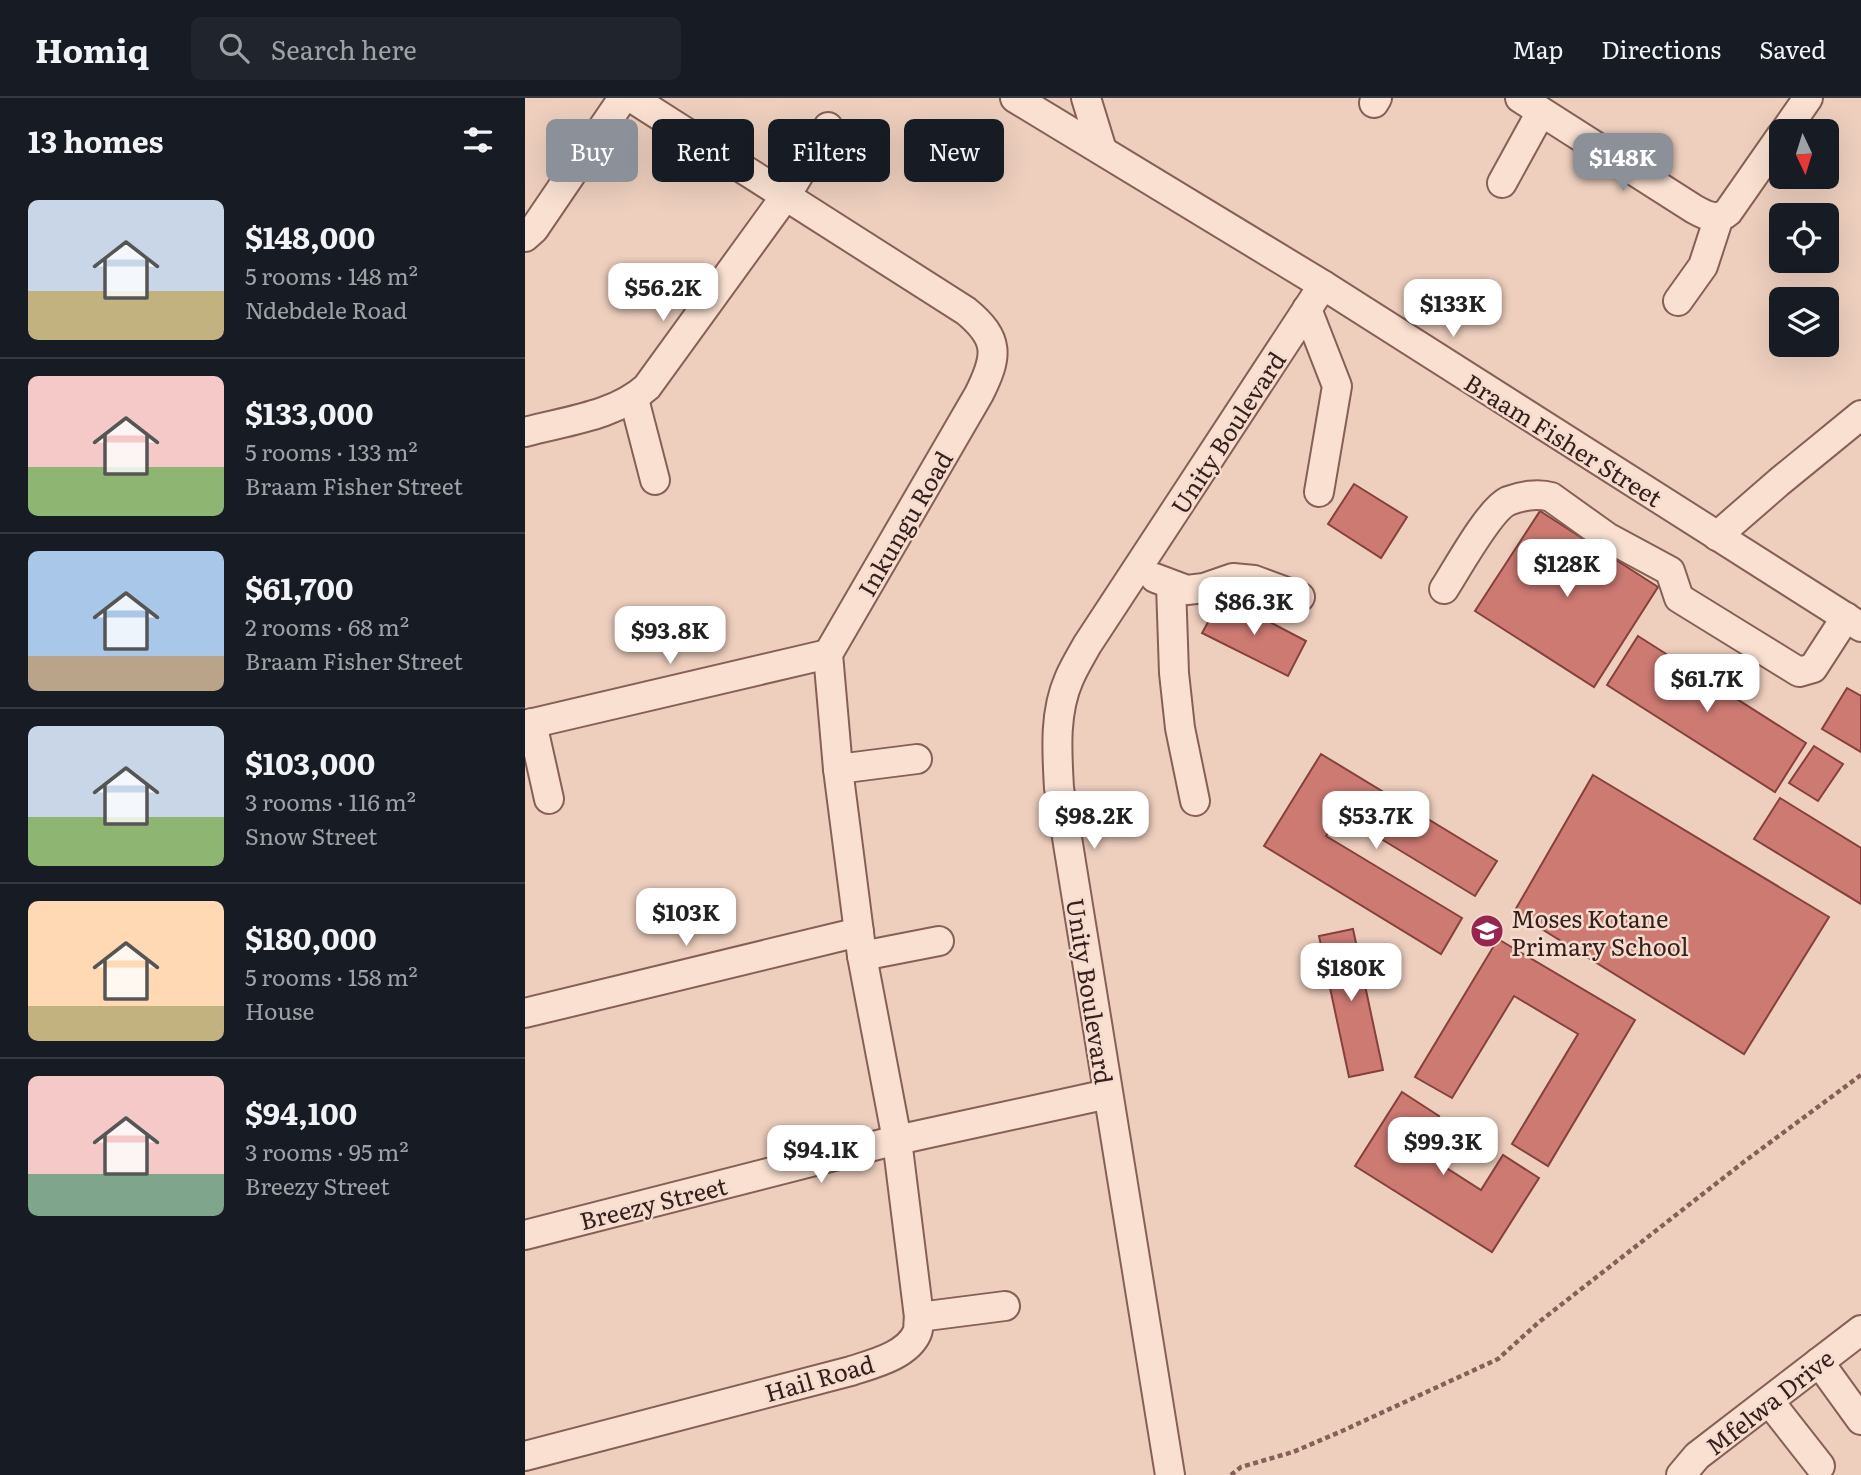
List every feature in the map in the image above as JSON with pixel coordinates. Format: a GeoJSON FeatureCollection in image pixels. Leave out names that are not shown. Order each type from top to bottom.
{"type":"FeatureCollection","features":[{"type":"Feature","properties":{"kind":"street"},"geometry":{"type":"LineString","coordinates":[[525,237],[534,229],[623,98]]}},
{"type":"Feature","properties":{"kind":"street","name":"Inkungu Road"},"geometry":{"type":"LineString","coordinates":[[632,98],[966,310],[989,334],[994,346],[992,363],[979,394],[828,654]]}},
{"type":"Feature","properties":{"kind":"street","name":"Braam Fisher Street"},"geometry":{"type":"LineString","coordinates":[[1015,98],[1323,285],[1853,622]]}},
{"type":"Feature","properties":{"kind":"street"},"geometry":{"type":"LineString","coordinates":[[1086,98],[1102,150]]}},
{"type":"Feature","properties":{"kind":"street"},"geometry":{"type":"LineString","coordinates":[[1793,119],[1808,98]]}},
{"type":"Feature","properties":{"kind":"street"},"geometry":{"type":"LineString","coordinates":[[1502,183],[1530,105],[1694,209],[1712,217],[1728,212],[1769,153]]}},
{"type":"Feature","properties":{"kind":"street"},"geometry":{"type":"LineString","coordinates":[[525,432],[617,407],[634,399],[647,387],[794,182]]}},
{"type":"Feature","properties":{"kind":"street"},"geometry":{"type":"LineString","coordinates":[[1678,302],[1703,266],[1719,217]]}},
{"type":"Feature","properties":{"kind":"street","name":"Unity Boulevard"},"geometry":{"type":"LineString","coordinates":[[1170,1475],[1059,788],[1056,744],[1059,715],[1068,681],[1087,645],[1323,285]]}},
{"type":"Feature","properties":{"kind":"street"},"geometry":{"type":"LineString","coordinates":[[1307,309],[1337,386],[1319,492]]}},
{"type":"Feature","properties":{"kind":"street"},"geometry":{"type":"LineString","coordinates":[[634,399],[655,480]]}},
{"type":"Feature","properties":{"kind":"street"},"geometry":{"type":"LineString","coordinates":[[1717,536],[1861,415]]}},
{"type":"Feature","properties":{"kind":"street"},"geometry":{"type":"LineString","coordinates":[[1444,589],[1489,519],[1507,502],[1540,494],[1551,497],[1607,537],[1669,572],[1679,598],[1799,672],[1813,668],[1853,622]]}},
{"type":"Feature","properties":{"kind":"street"},"geometry":{"type":"LineString","coordinates":[[1137,568],[1171,585],[1188,590],[1204,588],[1233,578],[1254,580],[1300,597]]}},
{"type":"Feature","properties":{"kind":"street"},"geometry":{"type":"LineString","coordinates":[[1171,585],[1174,673],[1180,728],[1195,801]]}},
{"type":"Feature","properties":{"kind":"street"},"geometry":{"type":"LineString","coordinates":[[549,799],[529,724],[828,654],[838,769],[860,944],[897,1140],[919,1317],[1005,1306]]}},
{"type":"Feature","properties":{"kind":"street"},"geometry":{"type":"LineString","coordinates":[[838,769],[917,759]]}},
{"type":"Feature","properties":{"kind":"street"},"geometry":{"type":"LineString","coordinates":[[525,1013],[860,944],[939,941]]}},
{"type":"Feature","properties":{"kind":"street","name":"Breezy Street"},"geometry":{"type":"LineString","coordinates":[[525,1235],[897,1140],[1108,1094]]}},
{"type":"Feature","properties":{"kind":"street","name":"Hail Road"},"geometry":{"type":"LineString","coordinates":[[525,1456],[851,1371],[880,1361],[910,1343],[918,1332],[919,1317]]}},
{"type":"Feature","properties":{"kind":"street","name":"Mfelwa Drive"},"geometry":{"type":"LineString","coordinates":[[1682,1475],[1697,1456],[1861,1330]]}},
{"type":"Feature","properties":{"kind":"street"},"geometry":{"type":"LineString","coordinates":[[1819,1362],[1861,1420]]}},
{"type":"Feature","properties":{"kind":"street"},"geometry":{"type":"LineString","coordinates":[[1769,1401],[1820,1466]]}},
{"type":"Feature","properties":{"kind":"path"},"geometry":{"type":"LineString","coordinates":[[1231,1475],[1241,1468],[1293,1452],[1342,1431],[1498,1359],[1539,1322],[1745,1161],[1861,1075]]}},
{"type":"Feature","properties":{"kind":"building"},"geometry":{"type":"Polygon","coordinates":[[[1354,484],[1407,517],[1381,558],[1328,524],[1354,484]]]}},
{"type":"Feature","properties":{"kind":"building"},"geometry":{"type":"Polygon","coordinates":[[[1540,511],[1658,587],[1594,687],[1475,611],[1540,511]]]}},
{"type":"Feature","properties":{"kind":"building"},"geometry":{"type":"Polygon","coordinates":[[[1222,597],[1306,641],[1288,676],[1202,633],[1222,597]]]}},
{"type":"Feature","properties":{"kind":"building"},"geometry":{"type":"Polygon","coordinates":[[[1638,636],[1806,743],[1775,792],[1607,685],[1638,636]]]}},
{"type":"Feature","properties":{"kind":"building"},"geometry":{"type":"Polygon","coordinates":[[[1847,688],[1861,696],[1861,752],[1822,729],[1847,688]]]}},
{"type":"Feature","properties":{"kind":"building"},"geometry":{"type":"Polygon","coordinates":[[[1814,746],[1843,764],[1818,801],[1789,783],[1814,746]]]}},
{"type":"Feature","properties":{"kind":"building"},"geometry":{"type":"Polygon","coordinates":[[[1321,754],[1497,861],[1475,896],[1340,814],[1326,836],[1462,918],[1441,954],[1264,846],[1321,754]]]}},
{"type":"Feature","properties":{"kind":"building"},"geometry":{"type":"Polygon","coordinates":[[[1593,775],[1829,917],[1744,1054],[1514,912],[1593,775]]]}},
{"type":"Feature","properties":{"kind":"building"},"geometry":{"type":"Polygon","coordinates":[[[1780,798],[1861,848],[1861,904],[1754,839],[1780,798]]]}},
{"type":"Feature","properties":{"kind":"building"},"geometry":{"type":"Polygon","coordinates":[[[1353,929],[1383,1070],[1349,1077],[1319,936],[1353,929]]]}},
{"type":"Feature","properties":{"kind":"building"},"geometry":{"type":"Polygon","coordinates":[[[1498,939],[1635,1020],[1548,1166],[1512,1144],[1578,1034],[1514,996],[1452,1098],[1415,1077],[1498,939]]]}},
{"type":"Feature","properties":{"kind":"building"},"geometry":{"type":"Polygon","coordinates":[[[1402,1092],[1439,1116],[1417,1149],[1481,1190],[1503,1155],[1539,1178],[1492,1252],[1355,1166],[1402,1092]]]}},
{"type":"Feature","properties":{"kind":"place","name":"Moses Kotane Primary School"},"geometry":{"type":"Point","coordinates":[1487,931]}}]}
